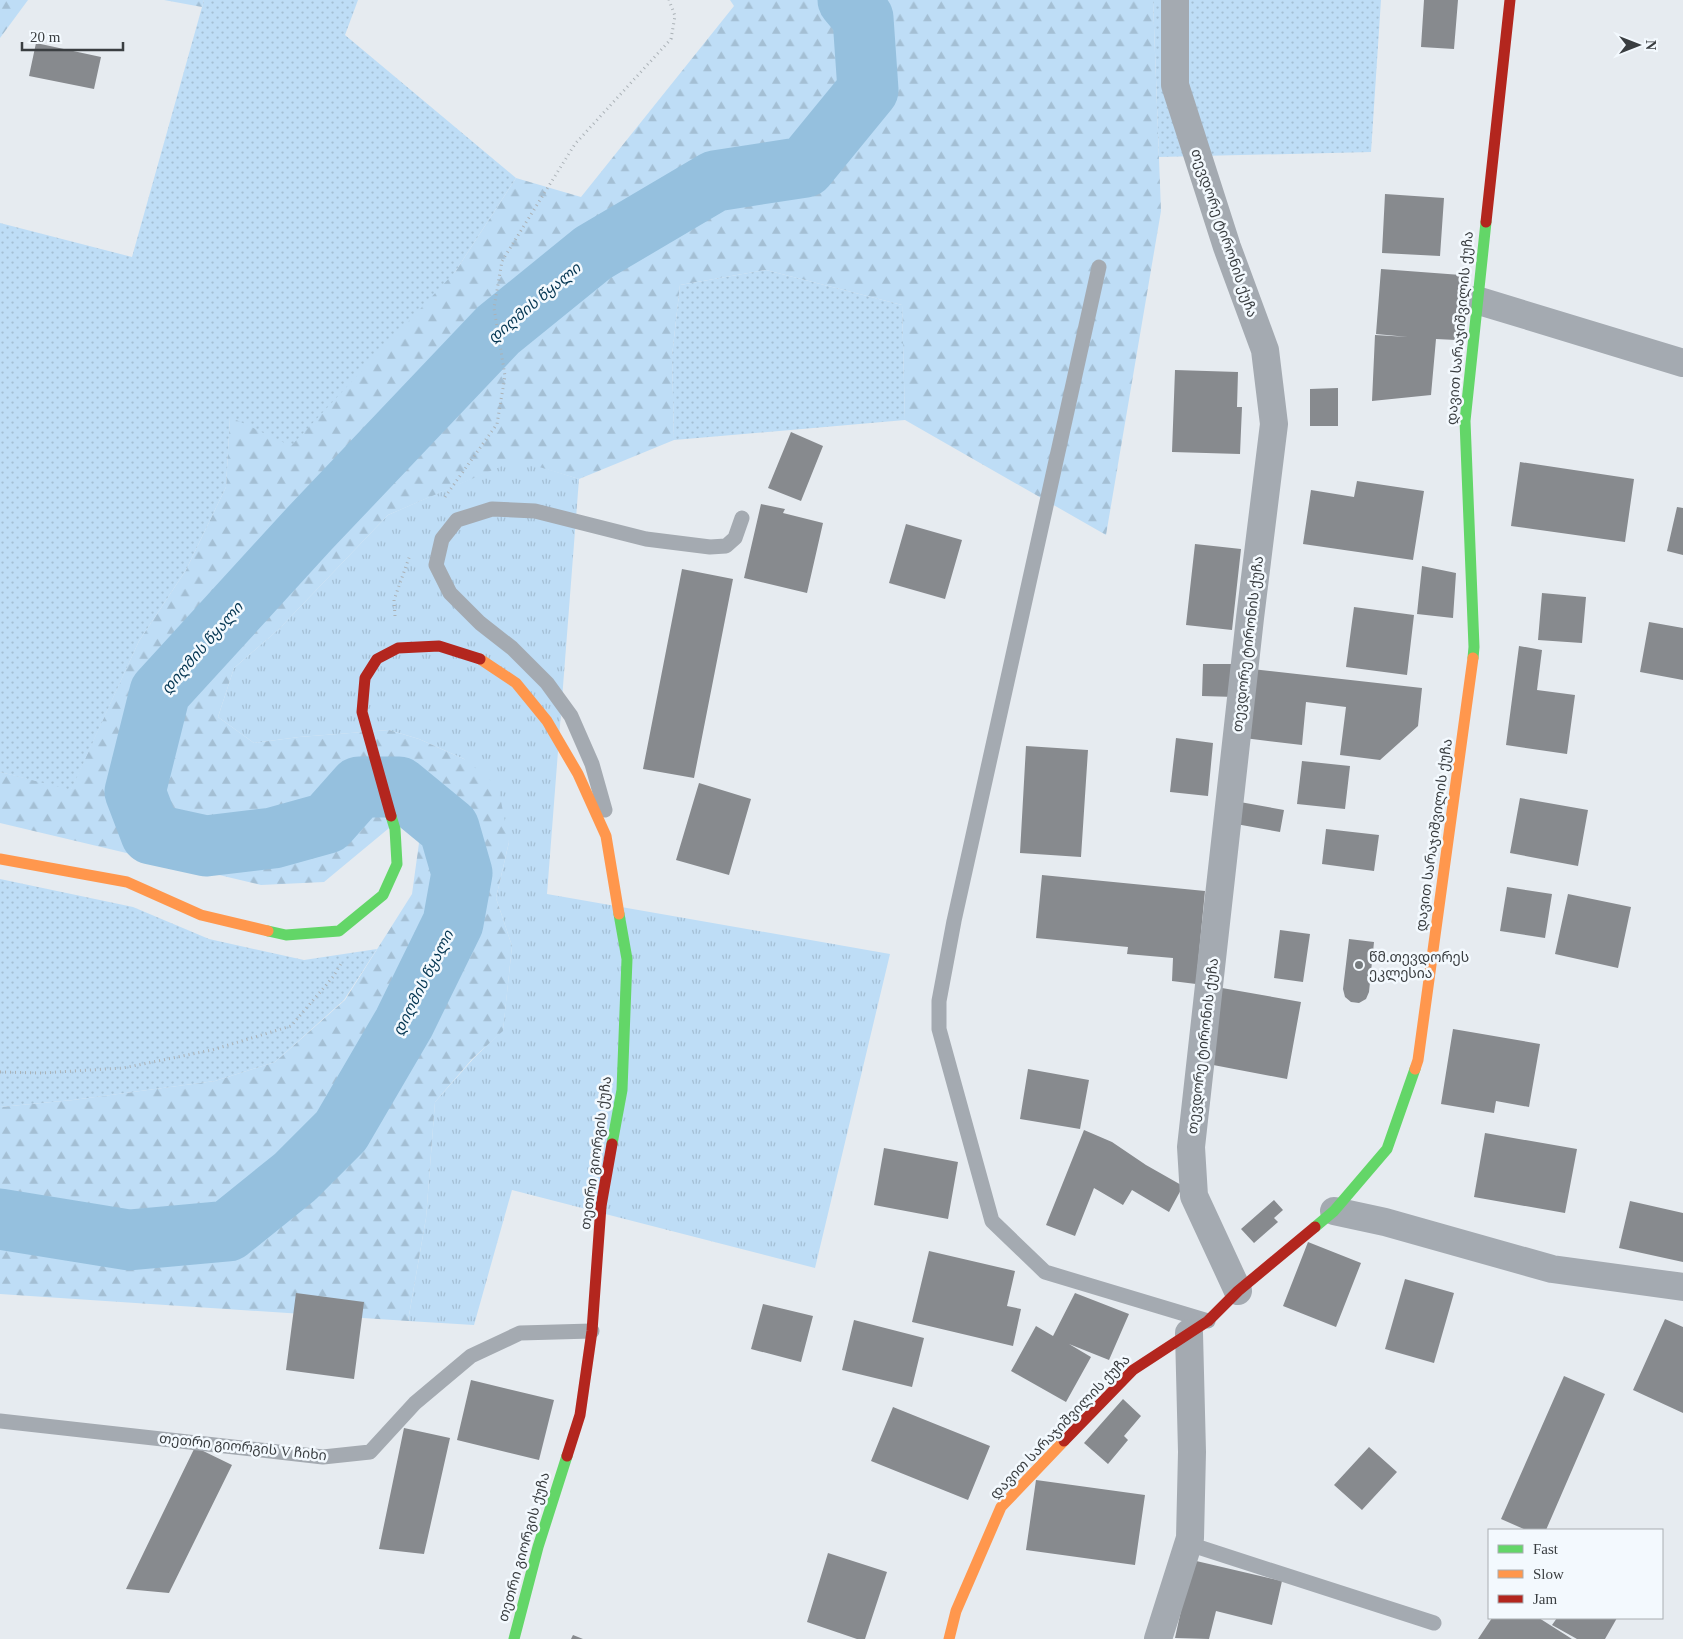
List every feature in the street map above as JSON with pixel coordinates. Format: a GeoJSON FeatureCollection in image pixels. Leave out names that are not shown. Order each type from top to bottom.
{"type":"FeatureCollection","features":[{"type":"Feature","properties":{"kind":"street","name":"თევდორე ტირონის ქუჩა"},"geometry":{"type":"LineString","coordinates":[[1175,0],[1175,85],[1227,247],[1265,350],[1274,424],[1250,618],[1191,1147],[1194,1196],[1238,1291]]}},
{"type":"Feature","properties":{"kind":"street","name":"დავით სარაჯიშვილის ქუჩა"},"geometry":{"type":"LineString","coordinates":[[949,1639],[956,1611],[1001,1507],[1133,1370],[1198,1327],[1334,1211],[1387,1149],[1418,1060],[1474,647],[1465,421],[1476,300],[1510,0]]}},
{"type":"Feature","properties":{"kind":"street"},"geometry":{"type":"LineString","coordinates":[[1476,300],[1683,363]]}},
{"type":"Feature","properties":{"kind":"street","name":"თეთრი გიორგის ქუჩა"},"geometry":{"type":"LineString","coordinates":[[0,860],[127,882],[201,915],[286,935],[339,932],[383,895],[398,864],[395,829],[362,712],[365,678],[377,659],[398,648],[439,646],[476,656],[516,683],[547,721],[578,774],[606,836],[626,968],[622,1090],[601,1206],[592,1330],[580,1415],[538,1547],[514,1639]]}},
{"type":"Feature","properties":{"kind":"street"},"geometry":{"type":"LineString","coordinates":[[1334,1211],[1385,1222],[1552,1269],[1683,1287]]}},
{"type":"Feature","properties":{"kind":"street"},"geometry":{"type":"LineString","coordinates":[[1158,1639],[1188,1544],[1198,1327]]}},
{"type":"Feature","properties":{"kind":"lane"},"geometry":{"type":"LineString","coordinates":[[1099,267],[954,921],[939,1002],[939,1029],[992,1221],[1045,1272],[1198,1327]]}},
{"type":"Feature","properties":{"kind":"lane"},"geometry":{"type":"LineString","coordinates":[[606,836],[604,803],[592,764],[571,716],[547,683],[512,648],[480,623],[450,593],[436,565],[442,539],[457,520],[492,509],[536,511],[646,539],[710,547],[726,546],[735,538],[742,518]]}},
{"type":"Feature","properties":{"kind":"lane","name":"თეთრი გიორგის V ჩიხი"},"geometry":{"type":"LineString","coordinates":[[0,1421],[323,1458],[370,1452],[415,1403],[471,1356],[520,1333],[592,1330]]}},
{"type":"Feature","properties":{"kind":"lane"},"geometry":{"type":"LineString","coordinates":[[1188,1544],[1434,1623]]}},
{"type":"Feature","properties":{"kind":"path"},"geometry":{"type":"LineString","coordinates":[[440,505],[497,424],[504,376],[494,308],[502,261],[576,144],[671,39],[675,16],[669,0]]}},
{"type":"Feature","properties":{"kind":"path"},"geometry":{"type":"LineString","coordinates":[[398,648],[394,600],[413,546]]}},
{"type":"Feature","properties":{"kind":"path"},"geometry":{"type":"LineString","coordinates":[[0,1072],[41,1073],[123,1068],[212,1050],[291,1026],[333,978],[343,961]]}},
{"type":"Feature","properties":{"kind":"green space"},"geometry":{"type":"Polygon","coordinates":[[[0,0],[28,0],[0,38],[0,0]]]}},
{"type":"Feature","properties":{"kind":"green space"},"geometry":{"type":"Polygon","coordinates":[[[164,0],[204,0],[202,7],[164,0]]]}},
{"type":"Feature","properties":{"kind":"green space"},"geometry":{"type":"Polygon","coordinates":[[[204,0],[358,0],[345,35],[516,178],[455,272],[291,446],[230,417],[226,487],[186,570],[139,641],[71,790],[0,772],[0,223],[132,257],[204,0]]]}},
{"type":"Feature","properties":{"kind":"green space"},"geometry":{"type":"Polygon","coordinates":[[[730,0],[1153,0],[1161,211],[1106,535],[905,420],[902,305],[766,270],[680,285],[672,356],[674,440],[579,479],[516,460],[388,515],[279,629],[234,668],[218,717],[254,743],[299,737],[389,730],[419,739],[464,759],[498,786],[509,842],[496,898],[512,946],[503,1031],[473,1058],[435,1102],[426,1218],[408,1321],[0,1294],[0,1107],[73,1100],[215,1081],[275,1062],[345,1000],[412,894],[419,843],[406,814],[324,882],[261,885],[0,823],[0,772],[71,789],[139,641],[186,570],[226,487],[230,416],[455,272],[516,178],[581,197],[734,6],[730,0]]]}},
{"type":"Feature","properties":{"kind":"green space"},"geometry":{"type":"Polygon","coordinates":[[[1153,0],[1381,0],[1371,152],[1159,157],[1153,0]]]}},
{"type":"Feature","properties":{"kind":"green space"},"geometry":{"type":"Polygon","coordinates":[[[766,270],[902,305],[905,420],[674,440],[672,356],[680,285],[766,270]]]}},
{"type":"Feature","properties":{"kind":"green space"},"geometry":{"type":"Polygon","coordinates":[[[516,459],[579,479],[547,894],[890,954],[815,1268],[512,1190],[474,1325],[408,1321],[426,1218],[435,1102],[474,1058],[503,1030],[512,946],[496,898],[509,842],[464,759],[419,739],[389,730],[299,737],[254,743],[218,717],[234,668],[279,629],[388,515],[516,459]]]}},
{"type":"Feature","properties":{"kind":"green space"},"geometry":{"type":"Polygon","coordinates":[[[0,879],[133,907],[209,939],[304,960],[377,949],[344,1000],[275,1062],[215,1081],[73,1100],[0,1107],[0,879]]]}},
{"type":"Feature","properties":{"kind":"building"},"geometry":{"type":"Polygon","coordinates":[[[1424,0],[1458,0],[1454,49],[1421,47],[1424,0]]]}},
{"type":"Feature","properties":{"kind":"building"},"geometry":{"type":"Polygon","coordinates":[[[36,43],[101,57],[94,89],[29,76],[36,43]]]}},
{"type":"Feature","properties":{"kind":"building"},"geometry":{"type":"Polygon","coordinates":[[[1385,194],[1444,198],[1440,256],[1382,253],[1385,194]]]}},
{"type":"Feature","properties":{"kind":"building"},"geometry":{"type":"Polygon","coordinates":[[[1381,269],[1461,275],[1456,340],[1436,339],[1431,395],[1372,401],[1375,335],[1408,337],[1376,334],[1381,269]]]}},
{"type":"Feature","properties":{"kind":"building"},"geometry":{"type":"Polygon","coordinates":[[[1175,370],[1238,372],[1237,407],[1242,407],[1240,454],[1172,452],[1175,370]]]}},
{"type":"Feature","properties":{"kind":"building"},"geometry":{"type":"Polygon","coordinates":[[[1338,388],[1338,426],[1310,426],[1310,389],[1338,388]]]}},
{"type":"Feature","properties":{"kind":"building"},"geometry":{"type":"Polygon","coordinates":[[[791,432],[823,446],[801,501],[768,488],[791,432]]]}},
{"type":"Feature","properties":{"kind":"building"},"geometry":{"type":"Polygon","coordinates":[[[1520,462],[1634,479],[1625,542],[1511,526],[1520,462]]]}},
{"type":"Feature","properties":{"kind":"building"},"geometry":{"type":"Polygon","coordinates":[[[1357,481],[1424,491],[1413,560],[1303,544],[1311,490],[1354,497],[1357,481]]]}},
{"type":"Feature","properties":{"kind":"building"},"geometry":{"type":"Polygon","coordinates":[[[761,504],[785,509],[783,513],[823,523],[807,593],[744,578],[761,504]]]}},
{"type":"Feature","properties":{"kind":"building"},"geometry":{"type":"Polygon","coordinates":[[[1677,507],[1683,508],[1683,555],[1667,551],[1677,507]]]}},
{"type":"Feature","properties":{"kind":"building"},"geometry":{"type":"Polygon","coordinates":[[[906,524],[962,540],[945,599],[889,583],[906,524]]]}},
{"type":"Feature","properties":{"kind":"building"},"geometry":{"type":"Polygon","coordinates":[[[1195,544],[1241,549],[1232,630],[1186,625],[1195,544]]]}},
{"type":"Feature","properties":{"kind":"building"},"geometry":{"type":"Polygon","coordinates":[[[1422,566],[1456,573],[1453,618],[1417,614],[1422,566]]]}},
{"type":"Feature","properties":{"kind":"building"},"geometry":{"type":"Polygon","coordinates":[[[682,569],[733,579],[694,778],[643,769],[682,569]]]}},
{"type":"Feature","properties":{"kind":"building"},"geometry":{"type":"Polygon","coordinates":[[[1542,593],[1586,597],[1582,643],[1538,640],[1542,593]]]}},
{"type":"Feature","properties":{"kind":"building"},"geometry":{"type":"Polygon","coordinates":[[[1354,607],[1414,615],[1407,675],[1346,667],[1354,607]]]}},
{"type":"Feature","properties":{"kind":"building"},"geometry":{"type":"Polygon","coordinates":[[[1649,622],[1683,628],[1683,680],[1640,672],[1649,622]]]}},
{"type":"Feature","properties":{"kind":"building"},"geometry":{"type":"Polygon","coordinates":[[[1519,646],[1542,650],[1537,690],[1575,695],[1567,754],[1506,745],[1519,646]]]}},
{"type":"Feature","properties":{"kind":"building"},"geometry":{"type":"Polygon","coordinates":[[[1203,664],[1235,664],[1235,697],[1202,696],[1203,664]]]}},
{"type":"Feature","properties":{"kind":"building"},"geometry":{"type":"Polygon","coordinates":[[[1252,669],[1422,688],[1418,726],[1380,760],[1340,755],[1346,707],[1306,702],[1302,745],[1244,738],[1252,669]]]}},
{"type":"Feature","properties":{"kind":"building"},"geometry":{"type":"Polygon","coordinates":[[[1176,738],[1213,743],[1208,796],[1170,792],[1176,738]]]}},
{"type":"Feature","properties":{"kind":"building"},"geometry":{"type":"Polygon","coordinates":[[[1026,746],[1088,750],[1081,857],[1020,853],[1026,746]]]}},
{"type":"Feature","properties":{"kind":"building"},"geometry":{"type":"Polygon","coordinates":[[[1302,761],[1350,766],[1345,809],[1297,804],[1302,761]]]}},
{"type":"Feature","properties":{"kind":"building"},"geometry":{"type":"Polygon","coordinates":[[[699,783],[751,799],[729,875],[676,860],[699,783]]]}},
{"type":"Feature","properties":{"kind":"building"},"geometry":{"type":"Polygon","coordinates":[[[1520,798],[1588,810],[1578,866],[1510,853],[1520,798]]]}},
{"type":"Feature","properties":{"kind":"building"},"geometry":{"type":"Polygon","coordinates":[[[1240,802],[1284,810],[1280,832],[1236,824],[1240,802]]]}},
{"type":"Feature","properties":{"kind":"building"},"geometry":{"type":"Polygon","coordinates":[[[1326,829],[1379,835],[1374,871],[1322,864],[1326,829]]]}},
{"type":"Feature","properties":{"kind":"building"},"geometry":{"type":"Polygon","coordinates":[[[1042,875],[1205,891],[1196,984],[1172,981],[1173,958],[1127,954],[1128,947],[1036,938],[1042,875]]]}},
{"type":"Feature","properties":{"kind":"building"},"geometry":{"type":"Polygon","coordinates":[[[1507,887],[1552,894],[1545,938],[1500,931],[1507,887]]]}},
{"type":"Feature","properties":{"kind":"building"},"geometry":{"type":"Polygon","coordinates":[[[1568,894],[1631,907],[1618,968],[1555,954],[1568,894]]]}},
{"type":"Feature","properties":{"kind":"building"},"geometry":{"type":"Polygon","coordinates":[[[1280,930],[1310,934],[1303,982],[1274,978],[1280,930]]]}},
{"type":"Feature","properties":{"kind":"building","name":"წმ.თევდორეს ეკლესია"},"geometry":{"type":"Polygon","coordinates":[[[1349,939],[1374,942],[1369,992],[1366,999],[1359,1003],[1351,1002],[1345,997],[1343,989],[1349,939]]]}},
{"type":"Feature","properties":{"kind":"building"},"geometry":{"type":"Polygon","coordinates":[[[1222,988],[1301,1002],[1287,1079],[1208,1064],[1222,988]]]}},
{"type":"Feature","properties":{"kind":"building"},"geometry":{"type":"Polygon","coordinates":[[[1453,1029],[1540,1044],[1529,1107],[1496,1101],[1494,1113],[1441,1104],[1453,1029]]]}},
{"type":"Feature","properties":{"kind":"building"},"geometry":{"type":"Polygon","coordinates":[[[1028,1069],[1089,1080],[1080,1129],[1020,1119],[1028,1069]]]}},
{"type":"Feature","properties":{"kind":"building"},"geometry":{"type":"Polygon","coordinates":[[[1084,1130],[1112,1142],[1146,1165],[1183,1186],[1169,1212],[1132,1190],[1123,1205],[1094,1188],[1075,1236],[1046,1225],[1084,1130]]]}},
{"type":"Feature","properties":{"kind":"building"},"geometry":{"type":"Polygon","coordinates":[[[1485,1133],[1577,1149],[1565,1213],[1474,1197],[1485,1133]]]}},
{"type":"Feature","properties":{"kind":"building"},"geometry":{"type":"Polygon","coordinates":[[[884,1148],[958,1162],[948,1219],[874,1205],[884,1148]]]}},
{"type":"Feature","properties":{"kind":"building"},"geometry":{"type":"Polygon","coordinates":[[[1274,1200],[1283,1210],[1274,1218],[1278,1222],[1254,1243],[1241,1229],[1274,1200]]]}},
{"type":"Feature","properties":{"kind":"building"},"geometry":{"type":"Polygon","coordinates":[[[1630,1201],[1683,1213],[1683,1262],[1619,1248],[1630,1201]]]}},
{"type":"Feature","properties":{"kind":"building"},"geometry":{"type":"Polygon","coordinates":[[[1308,1242],[1361,1263],[1336,1327],[1283,1306],[1308,1242]]]}},
{"type":"Feature","properties":{"kind":"building"},"geometry":{"type":"Polygon","coordinates":[[[929,1251],[1015,1271],[1007,1306],[1021,1309],[1013,1346],[912,1322],[929,1251]]]}},
{"type":"Feature","properties":{"kind":"building"},"geometry":{"type":"Polygon","coordinates":[[[1405,1279],[1454,1293],[1434,1363],[1385,1349],[1405,1279]]]}},
{"type":"Feature","properties":{"kind":"building"},"geometry":{"type":"Polygon","coordinates":[[[296,1293],[364,1302],[354,1379],[286,1370],[296,1293]]]}},
{"type":"Feature","properties":{"kind":"building"},"geometry":{"type":"Polygon","coordinates":[[[1075,1293],[1129,1314],[1109,1360],[1069,1344],[1091,1357],[1066,1402],[1011,1371],[1036,1326],[1053,1336],[1075,1293]]]}},
{"type":"Feature","properties":{"kind":"building"},"geometry":{"type":"Polygon","coordinates":[[[763,1304],[813,1316],[801,1362],[751,1349],[763,1304]]]}},
{"type":"Feature","properties":{"kind":"building"},"geometry":{"type":"Polygon","coordinates":[[[1665,1319],[1683,1327],[1683,1413],[1633,1390],[1665,1319]]]}},
{"type":"Feature","properties":{"kind":"building"},"geometry":{"type":"Polygon","coordinates":[[[854,1320],[924,1338],[912,1387],[842,1370],[854,1320]]]}},
{"type":"Feature","properties":{"kind":"building"},"geometry":{"type":"Polygon","coordinates":[[[1564,1376],[1605,1394],[1546,1529],[1524,1529],[1501,1519],[1564,1376]]]}},
{"type":"Feature","properties":{"kind":"building"},"geometry":{"type":"Polygon","coordinates":[[[471,1380],[554,1400],[539,1460],[457,1440],[471,1380]]]}},
{"type":"Feature","properties":{"kind":"building"},"geometry":{"type":"Polygon","coordinates":[[[1123,1399],[1141,1416],[1124,1436],[1128,1440],[1108,1464],[1084,1443],[1123,1399]]]}},
{"type":"Feature","properties":{"kind":"building"},"geometry":{"type":"Polygon","coordinates":[[[893,1407],[990,1446],[968,1500],[871,1461],[893,1407]]]}},
{"type":"Feature","properties":{"kind":"building"},"geometry":{"type":"Polygon","coordinates":[[[404,1428],[450,1438],[424,1554],[379,1549],[404,1428]]]}},
{"type":"Feature","properties":{"kind":"building"},"geometry":{"type":"Polygon","coordinates":[[[195,1447],[232,1465],[169,1593],[126,1589],[195,1447]]]}},
{"type":"Feature","properties":{"kind":"building"},"geometry":{"type":"Polygon","coordinates":[[[1369,1447],[1397,1472],[1362,1510],[1334,1485],[1369,1447]]]}},
{"type":"Feature","properties":{"kind":"building"},"geometry":{"type":"Polygon","coordinates":[[[1036,1480],[1145,1495],[1135,1565],[1026,1550],[1036,1480]]]}},
{"type":"Feature","properties":{"kind":"building"},"geometry":{"type":"Polygon","coordinates":[[[828,1553],[887,1572],[865,1639],[857,1639],[807,1622],[828,1553]]]}},
{"type":"Feature","properties":{"kind":"building"},"geometry":{"type":"Polygon","coordinates":[[[1192,1560],[1282,1581],[1272,1625],[1216,1611],[1209,1639],[1175,1638],[1192,1560]]]}},
{"type":"Feature","properties":{"kind":"building"},"geometry":{"type":"Polygon","coordinates":[[[1491,1619],[1541,1619],[1572,1639],[1478,1639],[1491,1619]]]}},
{"type":"Feature","properties":{"kind":"building"},"geometry":{"type":"Polygon","coordinates":[[[1556,1619],[1616,1619],[1605,1639],[1577,1639],[1552,1625],[1556,1619]]]}},
{"type":"Feature","properties":{"kind":"building"},"geometry":{"type":"Polygon","coordinates":[[[573,1635],[583,1639],[571,1639],[573,1635]]]}},
{"type":"Feature","properties":{"kind":"waterway","name":"დიღმის წყალი"},"geometry":{"type":"LineString","coordinates":[[0,1219],[129,1240],[228,1231],[295,1177],[341,1131],[404,1023],[453,923],[462,873],[449,828],[399,787],[359,787],[327,823],[273,838],[206,846],[151,834],[135,792],[160,692],[309,529],[498,330],[593,253],[715,181],[805,167],[868,90],[863,18],[848,0]]}},
{"type":"Feature","properties":{"kind":"traffic: fast"},"geometry":{"type":"LineString","coordinates":[[1473,658],[1465,421],[1486,222]]}},
{"type":"Feature","properties":{"kind":"traffic: fast"},"geometry":{"type":"LineString","coordinates":[[268,931],[286,935],[339,931],[383,895],[397,864],[395,829],[391,816]]}},
{"type":"Feature","properties":{"kind":"traffic: fast"},"geometry":{"type":"LineString","coordinates":[[612,1144],[622,1090],[627,959],[619,914]]}},
{"type":"Feature","properties":{"kind":"traffic: fast"},"geometry":{"type":"LineString","coordinates":[[1315,1227],[1334,1211],[1387,1149],[1415,1069]]}},
{"type":"Feature","properties":{"kind":"traffic: fast"},"geometry":{"type":"LineString","coordinates":[[514,1639],[538,1547],[567,1456]]}},
{"type":"Feature","properties":{"kind":"traffic: slow"},"geometry":{"type":"LineString","coordinates":[[1415,1069],[1418,1060],[1473,658]]}},
{"type":"Feature","properties":{"kind":"traffic: slow"},"geometry":{"type":"LineString","coordinates":[[480,659],[516,683],[547,721],[578,774],[606,836],[619,914]]}},
{"type":"Feature","properties":{"kind":"traffic: slow"},"geometry":{"type":"LineString","coordinates":[[0,859],[127,882],[201,915],[268,931]]}},
{"type":"Feature","properties":{"kind":"traffic: slow"},"geometry":{"type":"LineString","coordinates":[[949,1639],[956,1611],[1001,1507],[1064,1441]]}},
{"type":"Feature","properties":{"kind":"traffic: jam"},"geometry":{"type":"LineString","coordinates":[[1486,222],[1510,0]]}},
{"type":"Feature","properties":{"kind":"traffic: jam"},"geometry":{"type":"LineString","coordinates":[[391,816],[362,712],[365,678],[377,659],[398,648],[439,646],[480,659]]}},
{"type":"Feature","properties":{"kind":"traffic: jam"},"geometry":{"type":"LineString","coordinates":[[567,1456],[580,1415],[592,1331],[601,1206],[612,1144]]}},
{"type":"Feature","properties":{"kind":"traffic: jam"},"geometry":{"type":"LineString","coordinates":[[1064,1441],[1133,1370],[1208,1321],[1238,1291],[1315,1227]]}},
{"type":"Feature","properties":{"kind":"place","name":"წმ.თევდორეს ეკლესია"},"geometry":{"type":"Point","coordinates":[1359,965]}}]}
